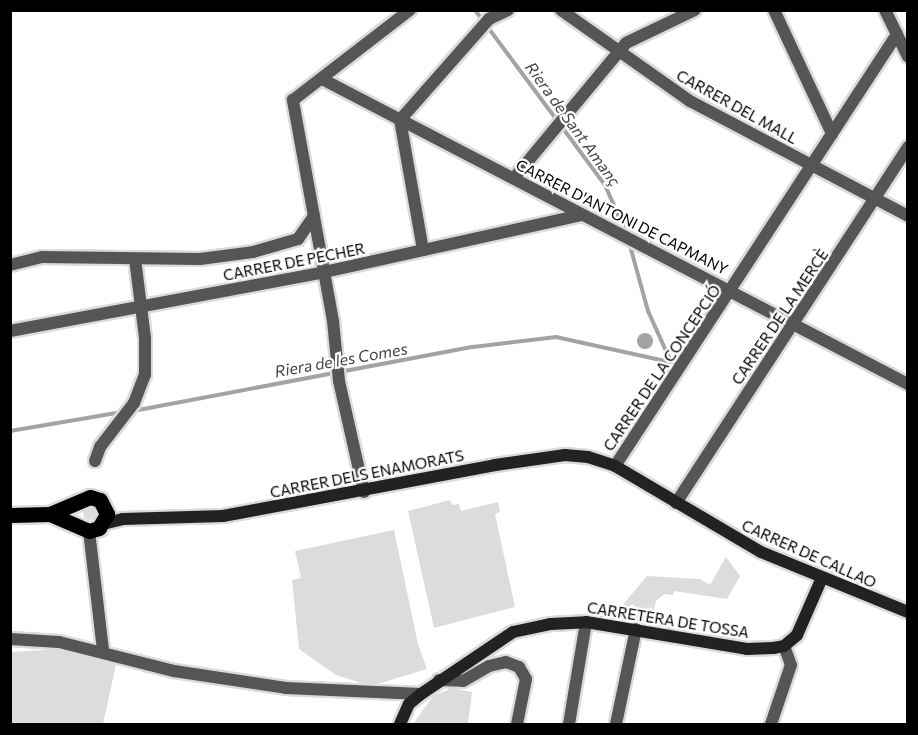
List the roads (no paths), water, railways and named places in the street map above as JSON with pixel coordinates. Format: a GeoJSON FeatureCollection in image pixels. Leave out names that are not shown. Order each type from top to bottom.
{"type":"FeatureCollection","features":[{"type":"Feature","properties":{"kind":"main road","name":"CARRER DELS ENAMORATS"},"geometry":{"type":"LineString","coordinates":[[103,524],[123,519],[223,516],[565,455],[615,466]]}},
{"type":"Feature","properties":{"kind":"main road","name":"CARRER DE CALLAO"},"geometry":{"type":"LineString","coordinates":[[615,466],[744,543],[821,580],[905,610]]}},
{"type":"Feature","properties":{"kind":"main road"},"geometry":{"type":"LineString","coordinates":[[10,514],[50,514],[76,504],[84,498],[95,497],[106,509],[123,519]]}},
{"type":"Feature","properties":{"kind":"main road"},"geometry":{"type":"LineString","coordinates":[[76,504],[73,514],[82,527]]}},
{"type":"Feature","properties":{"kind":"main road"},"geometry":{"type":"LineString","coordinates":[[50,514],[82,527],[103,524],[106,509]]}},
{"type":"Feature","properties":{"kind":"main road"},"geometry":{"type":"LineString","coordinates":[[784,646],[797,635],[821,580]]}},
{"type":"Feature","properties":{"kind":"main road","name":"CARRETERA DE TOSSA"},"geometry":{"type":"LineString","coordinates":[[400,724],[409,704],[439,680],[513,632],[551,624],[586,622],[747,649],[784,646]]}},
{"type":"Feature","properties":{"kind":"street"},"geometry":{"type":"LineString","coordinates":[[364,492],[339,381],[324,272],[293,100],[410,10]]}},
{"type":"Feature","properties":{"kind":"street"},"geometry":{"type":"LineString","coordinates":[[423,250],[400,120],[486,23],[508,10]]}},
{"type":"Feature","properties":{"kind":"street","name":"CARRER DEL MALL"},"geometry":{"type":"LineString","coordinates":[[561,10],[690,101],[908,216]]}},
{"type":"Feature","properties":{"kind":"street"},"geometry":{"type":"LineString","coordinates":[[514,178],[626,43],[675,15],[694,10]]}},
{"type":"Feature","properties":{"kind":"street"},"geometry":{"type":"LineString","coordinates":[[774,10],[832,134]]}},
{"type":"Feature","properties":{"kind":"street"},"geometry":{"type":"LineString","coordinates":[[885,10],[908,57]]}},
{"type":"Feature","properties":{"kind":"street","name":"CARRER DE LA CONCEPCIÓ"},"geometry":{"type":"LineString","coordinates":[[615,466],[897,34]]}},
{"type":"Feature","properties":{"kind":"street","name":"CARRER D'ANTONI DE CAPMANY"},"geometry":{"type":"LineString","coordinates":[[322,79],[581,215],[732,290],[908,384]]}},
{"type":"Feature","properties":{"kind":"street","name":"CARRER DE LA MERCÈ"},"geometry":{"type":"LineString","coordinates":[[676,503],[795,324],[908,147]]}},
{"type":"Feature","properties":{"kind":"street","name":"CARRER DE PECHER"},"geometry":{"type":"LineString","coordinates":[[10,331],[324,272],[581,215]]}},
{"type":"Feature","properties":{"kind":"street"},"geometry":{"type":"LineString","coordinates":[[10,265],[50,257],[200,259],[253,252],[298,239],[314,216]]}},
{"type":"Feature","properties":{"kind":"street"},"geometry":{"type":"LineString","coordinates":[[94,461],[134,403],[145,375],[146,338],[135,259]]}},
{"type":"Feature","properties":{"kind":"street"},"geometry":{"type":"LineString","coordinates":[[82,527],[103,651]]}},
{"type":"Feature","properties":{"kind":"street"},"geometry":{"type":"LineString","coordinates":[[569,724],[586,622]]}},
{"type":"Feature","properties":{"kind":"street"},"geometry":{"type":"LineString","coordinates":[[616,724],[636,629]]}},
{"type":"Feature","properties":{"kind":"street"},"geometry":{"type":"LineString","coordinates":[[10,639],[58,642],[103,651],[174,671],[286,688],[421,694]]}},
{"type":"Feature","properties":{"kind":"street"},"geometry":{"type":"LineString","coordinates":[[771,724],[791,665],[784,646]]}},
{"type":"Feature","properties":{"kind":"street"},"geometry":{"type":"LineString","coordinates":[[439,680],[463,681],[489,666],[506,663],[519,667],[526,679],[517,724]]}},
{"type":"Feature","properties":{"kind":"waterway","name":"Riera de Sant Amanç"},"geometry":{"type":"LineString","coordinates":[[475,10],[605,185],[627,235]]}},
{"type":"Feature","properties":{"kind":"waterway","name":"Riera de Sant Amanç"},"geometry":{"type":"LineString","coordinates":[[629,242],[648,311],[671,362]]}},
{"type":"Feature","properties":{"kind":"waterway","name":"Riera de les Comes"},"geometry":{"type":"LineString","coordinates":[[133,411],[473,347],[556,337],[674,363]]}},
{"type":"Feature","properties":{"kind":"waterway","name":"Riera de les Comes"},"geometry":{"type":"LineString","coordinates":[[10,431],[122,412]]}}]}
